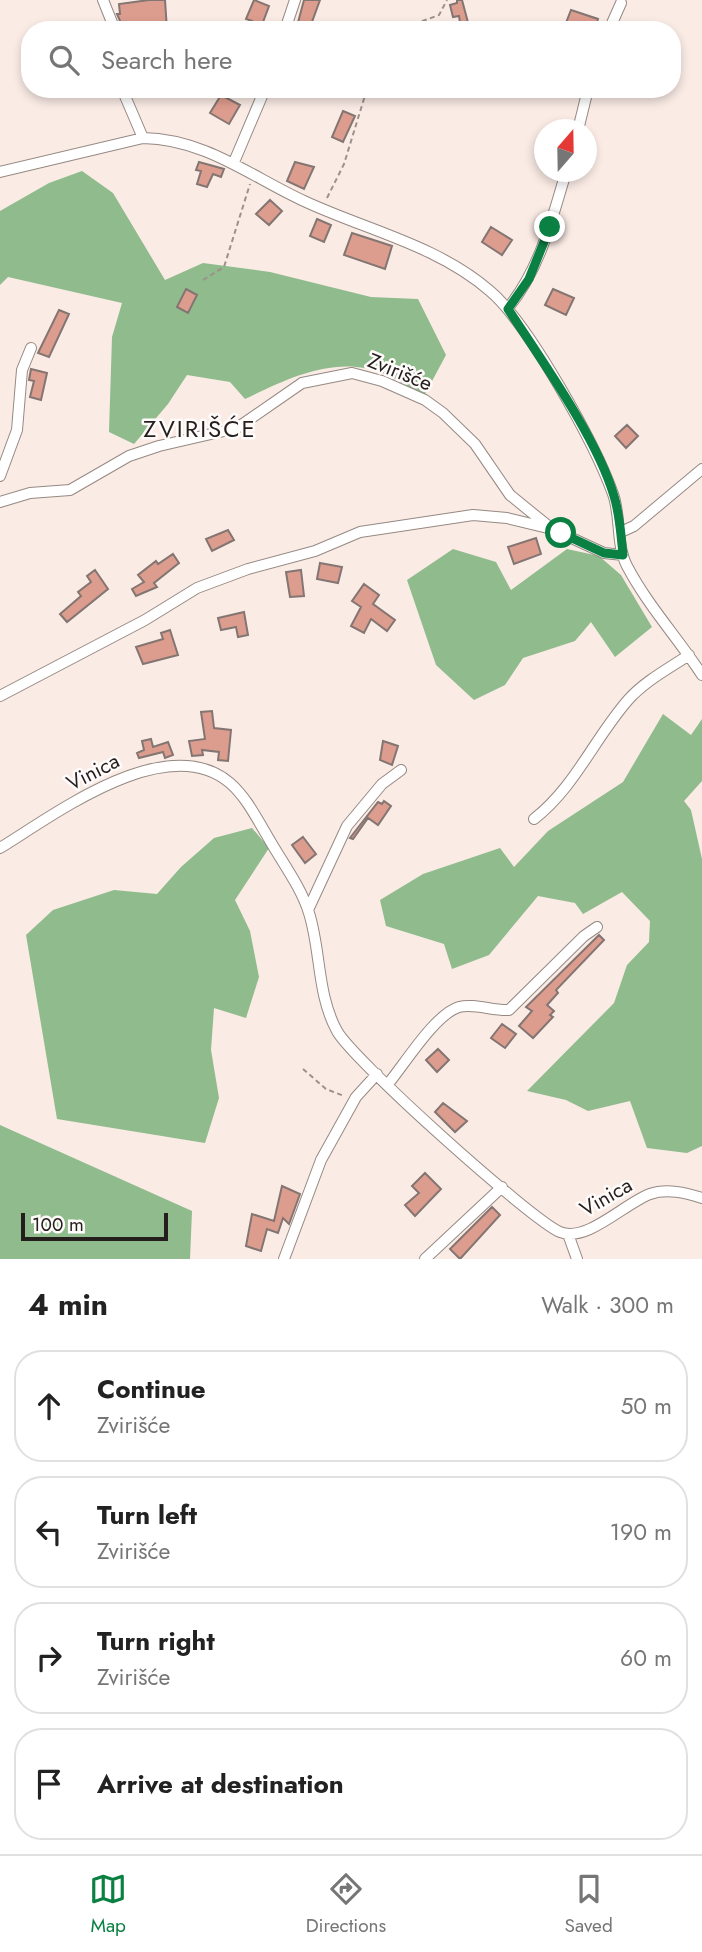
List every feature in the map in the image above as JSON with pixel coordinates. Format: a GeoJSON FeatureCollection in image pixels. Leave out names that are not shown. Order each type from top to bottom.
{"type":"FeatureCollection","features":[{"type":"Feature","properties":{"kind":"street"},"geometry":{"type":"LineString","coordinates":[[103,0],[111,21]]}},
{"type":"Feature","properties":{"kind":"street"},"geometry":{"type":"LineString","coordinates":[[288,21],[295,0]]}},
{"type":"Feature","properties":{"kind":"street"},"geometry":{"type":"LineString","coordinates":[[613,21],[621,3]]}},
{"type":"Feature","properties":{"kind":"street"},"geometry":{"type":"LineString","coordinates":[[126,98],[143,138]]}},
{"type":"Feature","properties":{"kind":"street"},"geometry":{"type":"LineString","coordinates":[[234,162],[261,98]]}},
{"type":"Feature","properties":{"kind":"street"},"geometry":{"type":"LineString","coordinates":[[581,119],[586,98]]}},
{"type":"Feature","properties":{"kind":"street"},"geometry":{"type":"LineString","coordinates":[[0,172],[143,138],[167,138],[193,145],[234,162],[321,208],[447,261],[490,291],[508,309],[553,379],[597,457],[614,495],[623,555],[654,610],[702,676]]}},
{"type":"Feature","properties":{"kind":"street"},"geometry":{"type":"LineString","coordinates":[[508,309],[529,279],[550,227],[563,182]]}},
{"type":"Feature","properties":{"kind":"street"},"geometry":{"type":"LineString","coordinates":[[0,476],[17,430],[22,370],[31,348]]}},
{"type":"Feature","properties":{"kind":"street","name":"Zvirišće"},"geometry":{"type":"LineString","coordinates":[[0,502],[30,493],[70,490],[129,456],[159,446],[237,428],[302,383],[352,373],[382,381],[425,400],[443,413],[475,444],[510,495],[552,529]]}},
{"type":"Feature","properties":{"kind":"street"},"geometry":{"type":"LineString","coordinates":[[621,533],[702,469]]}},
{"type":"Feature","properties":{"kind":"street","name":"Zvirišće"},"geometry":{"type":"LineString","coordinates":[[0,696],[145,620],[197,588],[248,569],[315,551],[360,532],[473,515],[507,518],[552,529],[604,553],[623,555]]}},
{"type":"Feature","properties":{"kind":"street"},"geometry":{"type":"LineString","coordinates":[[534,819],[554,803],[628,701],[646,683],[689,655]]}},
{"type":"Feature","properties":{"kind":"street","name":"Vinica"},"geometry":{"type":"LineString","coordinates":[[0,848],[116,778],[159,768],[190,767],[229,781],[247,801],[308,910],[330,1015],[348,1047],[502,1187],[553,1228],[568,1234],[582,1233],[649,1194],[678,1192],[702,1198]]}},
{"type":"Feature","properties":{"kind":"street"},"geometry":{"type":"LineString","coordinates":[[308,910],[347,825],[382,784],[401,770]]}},
{"type":"Feature","properties":{"kind":"street"},"geometry":{"type":"LineString","coordinates":[[388,1084],[432,1028],[449,1013],[459,1007],[509,1010],[584,936],[597,927]]}},
{"type":"Feature","properties":{"kind":"street"},"geometry":{"type":"LineString","coordinates":[[284,1259],[315,1174],[356,1097],[377,1074]]}},
{"type":"Feature","properties":{"kind":"street"},"geometry":{"type":"LineString","coordinates":[[425,1259],[502,1187]]}},
{"type":"Feature","properties":{"kind":"street"},"geometry":{"type":"LineString","coordinates":[[568,1234],[577,1259]]}},
{"type":"Feature","properties":{"kind":"path"},"geometry":{"type":"LineString","coordinates":[[423,21],[439,15],[447,0]]}},
{"type":"Feature","properties":{"kind":"path"},"geometry":{"type":"LineString","coordinates":[[321,208],[344,164],[364,98]]}},
{"type":"Feature","properties":{"kind":"path"},"geometry":{"type":"LineString","coordinates":[[203,280],[224,267],[256,174]]}},
{"type":"Feature","properties":{"kind":"path"},"geometry":{"type":"LineString","coordinates":[[303,1069],[326,1088],[338,1094],[356,1097]]}},
{"type":"Feature","properties":{"kind":"green space"},"geometry":{"type":"Polygon","coordinates":[[[82,171],[113,193],[165,280],[203,263],[270,272],[371,297],[418,299],[446,355],[424,396],[385,374],[367,368],[313,371],[245,399],[230,382],[187,375],[168,404],[134,444],[109,432],[112,337],[122,303],[8,277],[0,285],[0,211],[49,183],[82,171]]]}},
{"type":"Feature","properties":{"kind":"green space"},"geometry":{"type":"Polygon","coordinates":[[[453,549],[496,562],[511,590],[567,549],[599,556],[621,575],[652,627],[615,657],[591,622],[575,641],[523,658],[505,685],[474,700],[436,665],[407,580],[453,549]]]}},
{"type":"Feature","properties":{"kind":"green space"},"geometry":{"type":"Polygon","coordinates":[[[663,714],[691,735],[702,719],[702,781],[684,801],[691,810],[702,859],[702,1146],[687,1153],[647,1148],[630,1101],[588,1111],[566,1100],[527,1091],[614,1003],[627,965],[649,942],[650,921],[622,892],[583,914],[575,903],[538,896],[489,955],[452,969],[444,944],[386,926],[380,900],[423,874],[500,848],[514,867],[548,831],[623,782],[663,714]]]}},
{"type":"Feature","properties":{"kind":"green space"},"geometry":{"type":"Polygon","coordinates":[[[252,828],[269,848],[235,900],[250,931],[259,977],[246,1018],[214,1008],[211,1050],[219,1098],[205,1143],[57,1119],[26,935],[53,910],[114,890],[157,894],[181,867],[214,838],[252,828]]]}},
{"type":"Feature","properties":{"kind":"green space"},"geometry":{"type":"Polygon","coordinates":[[[0,1125],[192,1211],[190,1259],[0,1259],[0,1125]]]}},
{"type":"Feature","properties":{"kind":"building"},"geometry":{"type":"Polygon","coordinates":[[[165,0],[166,21],[120,21],[117,14],[120,14],[119,4],[165,0]]]}},
{"type":"Feature","properties":{"kind":"building"},"geometry":{"type":"Polygon","coordinates":[[[254,0],[269,6],[263,21],[246,19],[254,0]]]}},
{"type":"Feature","properties":{"kind":"building"},"geometry":{"type":"Polygon","coordinates":[[[304,0],[320,0],[312,21],[298,21],[304,0]]]}},
{"type":"Feature","properties":{"kind":"building"},"geometry":{"type":"Polygon","coordinates":[[[457,0],[462,0],[468,21],[460,21],[459,16],[453,17],[450,5],[457,3],[457,0]]]}},
{"type":"Feature","properties":{"kind":"building"},"geometry":{"type":"Polygon","coordinates":[[[571,10],[598,19],[597,21],[567,21],[571,10]]]}},
{"type":"Feature","properties":{"kind":"building"},"geometry":{"type":"Polygon","coordinates":[[[219,98],[227,98],[240,105],[229,124],[210,113],[219,98]]]}},
{"type":"Feature","properties":{"kind":"building"},"geometry":{"type":"Polygon","coordinates":[[[343,111],[355,116],[343,142],[332,137],[343,111]]]}},
{"type":"Feature","properties":{"kind":"building"},"geometry":{"type":"Polygon","coordinates":[[[199,162],[224,169],[221,177],[213,174],[207,187],[197,184],[201,171],[196,170],[199,162]]]}},
{"type":"Feature","properties":{"kind":"building"},"geometry":{"type":"Polygon","coordinates":[[[295,162],[314,167],[304,189],[287,181],[295,162]]]}},
{"type":"Feature","properties":{"kind":"building"},"geometry":{"type":"Polygon","coordinates":[[[270,200],[282,211],[269,225],[256,214],[270,200]]]}},
{"type":"Feature","properties":{"kind":"building"},"geometry":{"type":"Polygon","coordinates":[[[317,219],[331,225],[324,242],[310,236],[317,219]]]}},
{"type":"Feature","properties":{"kind":"building"},"geometry":{"type":"Polygon","coordinates":[[[491,227],[512,240],[502,255],[482,242],[491,227]]]}},
{"type":"Feature","properties":{"kind":"building"},"geometry":{"type":"Polygon","coordinates":[[[352,233],[392,246],[385,269],[344,255],[352,233]]]}},
{"type":"Feature","properties":{"kind":"building"},"geometry":{"type":"Polygon","coordinates":[[[186,289],[197,295],[188,313],[177,307],[186,289]]]}},
{"type":"Feature","properties":{"kind":"building"},"geometry":{"type":"Polygon","coordinates":[[[553,289],[574,298],[566,315],[545,305],[553,289]]]}},
{"type":"Feature","properties":{"kind":"building"},"geometry":{"type":"Polygon","coordinates":[[[59,310],[69,314],[49,357],[38,353],[59,310]]]}},
{"type":"Feature","properties":{"kind":"building"},"geometry":{"type":"Polygon","coordinates":[[[31,369],[47,373],[41,400],[30,397],[34,381],[29,380],[31,369]]]}},
{"type":"Feature","properties":{"kind":"building"},"geometry":{"type":"Polygon","coordinates":[[[627,425],[638,436],[626,448],[615,436],[627,425]]]}},
{"type":"Feature","properties":{"kind":"building"},"geometry":{"type":"Polygon","coordinates":[[[228,530],[234,540],[212,551],[206,539],[228,530]]]}},
{"type":"Feature","properties":{"kind":"building"},"geometry":{"type":"Polygon","coordinates":[[[536,538],[541,554],[514,564],[508,547],[536,538]]]}},
{"type":"Feature","properties":{"kind":"building"},"geometry":{"type":"Polygon","coordinates":[[[173,554],[179,563],[154,583],[157,587],[136,596],[132,589],[144,582],[138,575],[156,561],[158,564],[173,554]]]}},
{"type":"Feature","properties":{"kind":"building"},"geometry":{"type":"Polygon","coordinates":[[[320,563],[342,567],[338,583],[317,579],[320,563]]]}},
{"type":"Feature","properties":{"kind":"building"},"geometry":{"type":"Polygon","coordinates":[[[95,570],[108,589],[67,622],[60,614],[81,596],[78,592],[91,582],[87,576],[95,570]]]}},
{"type":"Feature","properties":{"kind":"building"},"geometry":{"type":"Polygon","coordinates":[[[301,570],[304,596],[290,597],[286,572],[301,570]]]}},
{"type":"Feature","properties":{"kind":"building"},"geometry":{"type":"Polygon","coordinates":[[[364,584],[379,595],[373,604],[395,620],[387,631],[371,619],[364,633],[351,626],[361,607],[352,601],[364,584]]]}},
{"type":"Feature","properties":{"kind":"building"},"geometry":{"type":"Polygon","coordinates":[[[244,612],[248,635],[238,637],[236,627],[221,630],[218,618],[244,612]]]}},
{"type":"Feature","properties":{"kind":"building"},"geometry":{"type":"Polygon","coordinates":[[[170,630],[178,655],[143,664],[136,647],[163,639],[161,633],[170,630]]]}},
{"type":"Feature","properties":{"kind":"building"},"geometry":{"type":"Polygon","coordinates":[[[212,711],[214,728],[231,730],[228,761],[218,760],[219,752],[202,750],[203,755],[192,756],[189,741],[205,739],[201,712],[212,711]]]}},
{"type":"Feature","properties":{"kind":"building"},"geometry":{"type":"Polygon","coordinates":[[[151,739],[153,747],[168,742],[173,755],[165,758],[163,752],[139,758],[137,753],[144,750],[142,741],[151,739]]]}},
{"type":"Feature","properties":{"kind":"building"},"geometry":{"type":"Polygon","coordinates":[[[383,741],[398,746],[392,765],[380,760],[383,741]]]}},
{"type":"Feature","properties":{"kind":"building"},"geometry":{"type":"Polygon","coordinates":[[[384,801],[391,806],[378,825],[368,818],[353,839],[350,838],[378,802],[382,804],[384,801]]]}},
{"type":"Feature","properties":{"kind":"building"},"geometry":{"type":"Polygon","coordinates":[[[303,837],[316,854],[305,863],[292,845],[303,837]]]}},
{"type":"Feature","properties":{"kind":"building"},"geometry":{"type":"Polygon","coordinates":[[[599,935],[604,940],[556,990],[558,993],[547,1005],[554,1011],[550,1015],[553,1017],[533,1038],[519,1026],[532,1011],[526,1007],[599,935]]]}},
{"type":"Feature","properties":{"kind":"building"},"geometry":{"type":"Polygon","coordinates":[[[502,1024],[516,1034],[505,1048],[491,1038],[502,1024]]]}},
{"type":"Feature","properties":{"kind":"building"},"geometry":{"type":"Polygon","coordinates":[[[438,1049],[449,1060],[437,1072],[426,1060],[438,1049]]]}},
{"type":"Feature","properties":{"kind":"building"},"geometry":{"type":"Polygon","coordinates":[[[443,1103],[467,1121],[455,1132],[435,1112],[443,1103]]]}},
{"type":"Feature","properties":{"kind":"building"},"geometry":{"type":"Polygon","coordinates":[[[425,1173],[441,1189],[415,1216],[405,1205],[419,1193],[412,1186],[425,1173]]]}},
{"type":"Feature","properties":{"kind":"building"},"geometry":{"type":"Polygon","coordinates":[[[282,1186],[300,1194],[289,1224],[283,1218],[278,1233],[267,1229],[261,1251],[246,1246],[252,1214],[274,1221],[282,1186]]]}},
{"type":"Feature","properties":{"kind":"building"},"geometry":{"type":"Polygon","coordinates":[[[492,1207],[500,1215],[460,1259],[450,1249],[492,1207]]]}},
{"type":"Feature","properties":{"kind":"district","name":"ZVIRIŠĆE"},"geometry":{"type":"Point","coordinates":[200,429]}},
{"type":"Feature","properties":{"kind":"route"},"geometry":{"type":"LineString","coordinates":[[550,227],[529,279],[508,309],[553,379],[597,457],[614,495],[623,555],[604,553],[561,533]]}}]}
